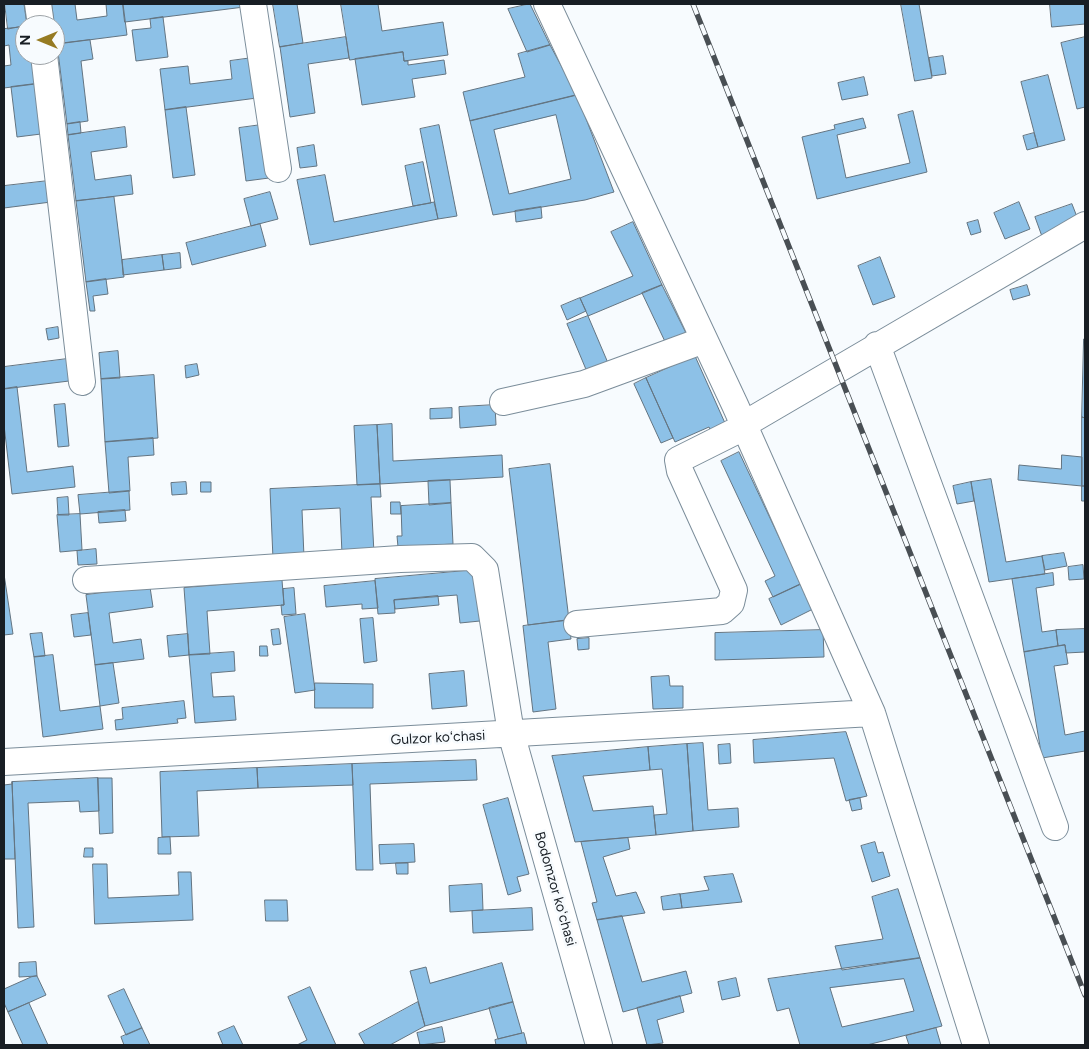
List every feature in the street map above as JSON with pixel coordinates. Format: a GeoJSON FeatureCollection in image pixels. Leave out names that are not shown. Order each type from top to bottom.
{"type":"FeatureCollection","features":[{"type":"Feature","properties":{"kind":"street"},"geometry":{"type":"LineString","coordinates":[[253,4],[278,169]]}},
{"type":"Feature","properties":{"kind":"street"},"geometry":{"type":"LineString","coordinates":[[547,4],[744,426],[872,713],[976,1045]]}},
{"type":"Feature","properties":{"kind":"street"},"geometry":{"type":"LineString","coordinates":[[45,65],[82,382]]}},
{"type":"Feature","properties":{"kind":"street"},"geometry":{"type":"LineString","coordinates":[[577,624],[722,610],[732,603],[734,590],[680,471],[678,460],[744,426],[877,345],[1085,225]]}},
{"type":"Feature","properties":{"kind":"street"},"geometry":{"type":"LineString","coordinates":[[503,402],[584,384],[704,340]]}},
{"type":"Feature","properties":{"kind":"street"},"geometry":{"type":"LineString","coordinates":[[877,345],[1055,827]]}},
{"type":"Feature","properties":{"kind":"street","name":"Bodomzor koʻchasi"},"geometry":{"type":"LineString","coordinates":[[86,580],[400,559],[472,558],[485,570],[511,734],[598,1045]]}},
{"type":"Feature","properties":{"kind":"street","name":"Gulzor koʻchasi"},"geometry":{"type":"LineString","coordinates":[[4,762],[872,713]]}},
{"type":"Feature","properties":{"kind":"building"},"geometry":{"type":"Polygon","coordinates":[[[5,4],[24,4],[26,15],[15,15],[15,28],[8,29],[5,4]]]}},
{"type":"Feature","properties":{"kind":"building"},"geometry":{"type":"Polygon","coordinates":[[[52,4],[75,4],[77,20],[107,16],[106,4],[123,4],[127,35],[65,43],[65,15],[53,15],[52,4]]]}},
{"type":"Feature","properties":{"kind":"building"},"geometry":{"type":"Polygon","coordinates":[[[123,4],[243,4],[244,7],[125,22],[123,4]]]}},
{"type":"Feature","properties":{"kind":"building"},"geometry":{"type":"Polygon","coordinates":[[[273,4],[297,4],[303,43],[280,47],[273,4]]]}},
{"type":"Feature","properties":{"kind":"building"},"geometry":{"type":"Polygon","coordinates":[[[341,4],[378,4],[382,31],[443,22],[448,55],[404,61],[403,52],[350,60],[341,4]]]}},
{"type":"Feature","properties":{"kind":"building"},"geometry":{"type":"Polygon","coordinates":[[[530,4],[550,45],[527,52],[508,9],[530,4]]]}},
{"type":"Feature","properties":{"kind":"building"},"geometry":{"type":"Polygon","coordinates":[[[901,4],[919,4],[932,78],[915,81],[901,4]]]}},
{"type":"Feature","properties":{"kind":"building"},"geometry":{"type":"Polygon","coordinates":[[[1050,4],[1085,4],[1085,24],[1052,27],[1050,4]]]}},
{"type":"Feature","properties":{"kind":"building"},"geometry":{"type":"Polygon","coordinates":[[[163,17],[168,57],[136,61],[132,30],[151,28],[150,19],[163,17]]]}},
{"type":"Feature","properties":{"kind":"building"},"geometry":{"type":"Polygon","coordinates":[[[15,28],[15,65],[32,65],[35,84],[4,88],[4,66],[11,65],[9,45],[4,46],[4,29],[15,28]]]}},
{"type":"Feature","properties":{"kind":"building"},"geometry":{"type":"Polygon","coordinates":[[[346,37],[349,58],[308,64],[315,113],[290,117],[280,47],[346,37]]]}},
{"type":"Feature","properties":{"kind":"building"},"geometry":{"type":"Polygon","coordinates":[[[1085,37],[1085,107],[1077,109],[1061,43],[1085,37]]]}},
{"type":"Feature","properties":{"kind":"building"},"geometry":{"type":"Polygon","coordinates":[[[90,40],[93,59],[81,61],[88,121],[67,124],[60,65],[65,65],[65,43],[90,40]]]}},
{"type":"Feature","properties":{"kind":"building"},"geometry":{"type":"Polygon","coordinates":[[[550,45],[577,95],[470,121],[463,92],[525,77],[518,54],[550,45]]]}},
{"type":"Feature","properties":{"kind":"building"},"geometry":{"type":"Polygon","coordinates":[[[403,52],[404,61],[408,61],[408,65],[444,60],[446,74],[412,79],[415,97],[362,105],[355,59],[403,52]]]}},
{"type":"Feature","properties":{"kind":"building"},"geometry":{"type":"Polygon","coordinates":[[[943,56],[946,74],[932,76],[929,58],[943,56]]]}},
{"type":"Feature","properties":{"kind":"building"},"geometry":{"type":"Polygon","coordinates":[[[252,58],[257,98],[165,110],[160,69],[188,66],[190,84],[232,79],[230,61],[252,58]]]}},
{"type":"Feature","properties":{"kind":"building"},"geometry":{"type":"Polygon","coordinates":[[[1048,75],[1065,140],[1038,147],[1021,82],[1048,75]]]}},
{"type":"Feature","properties":{"kind":"building"},"geometry":{"type":"Polygon","coordinates":[[[864,77],[868,95],[842,100],[838,83],[864,77]]]}},
{"type":"Feature","properties":{"kind":"building"},"geometry":{"type":"Polygon","coordinates":[[[35,84],[41,134],[17,137],[11,87],[35,84]]]}},
{"type":"Feature","properties":{"kind":"building"},"geometry":{"type":"Polygon","coordinates":[[[577,95],[614,192],[585,200],[493,215],[470,121],[577,95]],[[556,115],[494,130],[509,194],[571,179],[556,115]]]}},
{"type":"Feature","properties":{"kind":"building"},"geometry":{"type":"Polygon","coordinates":[[[186,107],[195,175],[173,178],[165,110],[186,107]]]}},
{"type":"Feature","properties":{"kind":"building"},"geometry":{"type":"Polygon","coordinates":[[[913,111],[927,172],[817,199],[802,137],[835,129],[834,125],[863,118],[866,128],[837,135],[846,178],[910,163],[898,115],[913,111]]]}},
{"type":"Feature","properties":{"kind":"building"},"geometry":{"type":"Polygon","coordinates":[[[80,122],[81,133],[68,135],[67,124],[80,122]]]}},
{"type":"Feature","properties":{"kind":"building"},"geometry":{"type":"Polygon","coordinates":[[[261,125],[269,178],[246,181],[239,128],[261,125]]]}},
{"type":"Feature","properties":{"kind":"building"},"geometry":{"type":"Polygon","coordinates":[[[439,125],[457,216],[438,219],[420,129],[439,125]]]}},
{"type":"Feature","properties":{"kind":"building"},"geometry":{"type":"Polygon","coordinates":[[[125,127],[127,147],[91,152],[95,180],[131,175],[133,194],[76,201],[68,135],[125,127]]]}},
{"type":"Feature","properties":{"kind":"building"},"geometry":{"type":"Polygon","coordinates":[[[1034,133],[1038,147],[1027,150],[1023,136],[1034,133]]]}},
{"type":"Feature","properties":{"kind":"building"},"geometry":{"type":"Polygon","coordinates":[[[314,145],[317,166],[300,168],[297,148],[314,145]]]}},
{"type":"Feature","properties":{"kind":"building"},"geometry":{"type":"Polygon","coordinates":[[[423,162],[431,203],[413,206],[405,166],[423,162]]]}},
{"type":"Feature","properties":{"kind":"building"},"geometry":{"type":"Polygon","coordinates":[[[325,175],[334,222],[434,202],[438,219],[310,245],[297,180],[325,175]]]}},
{"type":"Feature","properties":{"kind":"building"},"geometry":{"type":"Polygon","coordinates":[[[48,181],[51,202],[4,208],[4,186],[48,181]]]}},
{"type":"Feature","properties":{"kind":"building"},"geometry":{"type":"Polygon","coordinates":[[[270,192],[278,219],[251,226],[244,199],[270,192]]]}},
{"type":"Feature","properties":{"kind":"building"},"geometry":{"type":"Polygon","coordinates":[[[114,197],[124,277],[86,282],[76,201],[114,197]]]}},
{"type":"Feature","properties":{"kind":"building"},"geometry":{"type":"Polygon","coordinates":[[[1019,202],[1030,229],[1005,239],[994,213],[1019,202]]]}},
{"type":"Feature","properties":{"kind":"building"},"geometry":{"type":"Polygon","coordinates":[[[1072,204],[1079,222],[1044,242],[1035,217],[1072,204]]]}},
{"type":"Feature","properties":{"kind":"building"},"geometry":{"type":"Polygon","coordinates":[[[541,207],[542,218],[516,222],[515,211],[541,207]]]}},
{"type":"Feature","properties":{"kind":"building"},"geometry":{"type":"Polygon","coordinates":[[[978,220],[981,232],[971,235],[967,223],[978,220]]]}},
{"type":"Feature","properties":{"kind":"building"},"geometry":{"type":"Polygon","coordinates":[[[633,222],[662,285],[588,316],[580,298],[633,276],[611,232],[633,222]]]}},
{"type":"Feature","properties":{"kind":"building"},"geometry":{"type":"Polygon","coordinates":[[[260,224],[266,246],[192,265],[186,243],[260,224]]]}},
{"type":"Feature","properties":{"kind":"building"},"geometry":{"type":"Polygon","coordinates":[[[180,253],[181,268],[164,270],[162,255],[180,253]]]}},
{"type":"Feature","properties":{"kind":"building"},"geometry":{"type":"Polygon","coordinates":[[[162,255],[164,270],[123,275],[122,260],[162,255]]]}},
{"type":"Feature","properties":{"kind":"building"},"geometry":{"type":"Polygon","coordinates":[[[880,257],[895,297],[873,305],[858,266],[880,257]]]}},
{"type":"Feature","properties":{"kind":"building"},"geometry":{"type":"Polygon","coordinates":[[[106,279],[108,294],[93,296],[95,311],[90,311],[86,282],[106,279]]]}},
{"type":"Feature","properties":{"kind":"building"},"geometry":{"type":"Polygon","coordinates":[[[662,285],[690,341],[669,350],[642,293],[662,285]]]}},
{"type":"Feature","properties":{"kind":"building"},"geometry":{"type":"Polygon","coordinates":[[[1027,285],[1030,295],[1013,300],[1010,290],[1027,285]]]}},
{"type":"Feature","properties":{"kind":"building"},"geometry":{"type":"Polygon","coordinates":[[[580,298],[586,311],[567,320],[561,306],[580,298]]]}},
{"type":"Feature","properties":{"kind":"building"},"geometry":{"type":"Polygon","coordinates":[[[588,316],[611,370],[590,379],[567,324],[588,316]]]}},
{"type":"Feature","properties":{"kind":"building"},"geometry":{"type":"Polygon","coordinates":[[[58,327],[59,338],[48,340],[46,329],[58,327]]]}},
{"type":"Feature","properties":{"kind":"building"},"geometry":{"type":"Polygon","coordinates":[[[1085,339],[1085,418],[1082,417],[1085,339]]]}},
{"type":"Feature","properties":{"kind":"building"},"geometry":{"type":"Polygon","coordinates":[[[118,351],[120,378],[101,379],[99,353],[118,351]]]}},
{"type":"Feature","properties":{"kind":"building"},"geometry":{"type":"Polygon","coordinates":[[[695,356],[729,432],[714,439],[709,427],[675,442],[646,378],[695,356]]]}},
{"type":"Feature","properties":{"kind":"building"},"geometry":{"type":"Polygon","coordinates":[[[67,359],[69,381],[4,389],[4,367],[67,359]]]}},
{"type":"Feature","properties":{"kind":"building"},"geometry":{"type":"Polygon","coordinates":[[[197,364],[199,375],[186,378],[185,366],[197,364]]]}},
{"type":"Feature","properties":{"kind":"building"},"geometry":{"type":"Polygon","coordinates":[[[154,375],[158,438],[105,442],[101,379],[154,375]]]}},
{"type":"Feature","properties":{"kind":"building"},"geometry":{"type":"Polygon","coordinates":[[[646,378],[673,438],[661,443],[634,384],[646,378]]]}},
{"type":"Feature","properties":{"kind":"building"},"geometry":{"type":"Polygon","coordinates":[[[17,387],[27,472],[73,466],[75,487],[12,494],[4,425],[4,389],[17,387]]]}},
{"type":"Feature","properties":{"kind":"building"},"geometry":{"type":"Polygon","coordinates":[[[65,404],[69,446],[58,447],[54,405],[65,404]]]}},
{"type":"Feature","properties":{"kind":"building"},"geometry":{"type":"Polygon","coordinates":[[[495,405],[496,425],[460,428],[459,407],[495,405]]]}},
{"type":"Feature","properties":{"kind":"building"},"geometry":{"type":"Polygon","coordinates":[[[452,408],[452,418],[430,419],[430,409],[452,408]]]}},
{"type":"Feature","properties":{"kind":"building"},"geometry":{"type":"Polygon","coordinates":[[[1082,417],[1085,418],[1085,486],[1082,486],[1082,417]]]}},
{"type":"Feature","properties":{"kind":"building"},"geometry":{"type":"Polygon","coordinates":[[[392,424],[393,461],[502,455],[503,477],[380,484],[377,425],[392,424]]]}},
{"type":"Feature","properties":{"kind":"building"},"geometry":{"type":"Polygon","coordinates":[[[377,425],[380,484],[357,485],[354,426],[377,425]]]}},
{"type":"Feature","properties":{"kind":"building"},"geometry":{"type":"Polygon","coordinates":[[[153,438],[154,455],[128,457],[130,491],[109,493],[105,442],[153,438]]]}},
{"type":"Feature","properties":{"kind":"building"},"geometry":{"type":"Polygon","coordinates":[[[739,452],[801,584],[773,597],[765,581],[775,576],[721,461],[739,452]]]}},
{"type":"Feature","properties":{"kind":"building"},"geometry":{"type":"Polygon","coordinates":[[[1062,455],[1082,457],[1082,486],[1018,480],[1019,465],[1061,469],[1062,455]]]}},
{"type":"Feature","properties":{"kind":"building"},"geometry":{"type":"Polygon","coordinates":[[[550,464],[569,620],[528,625],[509,469],[550,464]]]}},
{"type":"Feature","properties":{"kind":"building"},"geometry":{"type":"Polygon","coordinates":[[[991,479],[1006,562],[1042,556],[1045,574],[989,582],[971,482],[991,479]]]}},
{"type":"Feature","properties":{"kind":"building"},"geometry":{"type":"Polygon","coordinates":[[[450,480],[451,503],[429,505],[428,481],[450,480]]]}},
{"type":"Feature","properties":{"kind":"building"},"geometry":{"type":"Polygon","coordinates":[[[186,482],[187,494],[172,495],[171,483],[186,482]]]}},
{"type":"Feature","properties":{"kind":"building"},"geometry":{"type":"Polygon","coordinates":[[[201,482],[211,482],[211,492],[201,492],[201,482]]]}},
{"type":"Feature","properties":{"kind":"building"},"geometry":{"type":"Polygon","coordinates":[[[971,482],[974,501],[957,504],[953,486],[971,482]]]}},
{"type":"Feature","properties":{"kind":"building"},"geometry":{"type":"Polygon","coordinates":[[[380,484],[381,497],[371,497],[374,553],[342,554],[340,508],[302,510],[304,557],[273,559],[270,489],[380,484]]]}},
{"type":"Feature","properties":{"kind":"building"},"geometry":{"type":"Polygon","coordinates":[[[1082,486],[1085,486],[1085,501],[1082,501],[1082,486]]]}},
{"type":"Feature","properties":{"kind":"building"},"geometry":{"type":"Polygon","coordinates":[[[129,491],[130,510],[80,514],[78,495],[129,491]]]}},
{"type":"Feature","properties":{"kind":"building"},"geometry":{"type":"Polygon","coordinates":[[[68,497],[69,515],[58,515],[57,498],[68,497]]]}},
{"type":"Feature","properties":{"kind":"building"},"geometry":{"type":"Polygon","coordinates":[[[391,502],[400,502],[401,514],[391,514],[391,502]]]}},
{"type":"Feature","properties":{"kind":"building"},"geometry":{"type":"Polygon","coordinates":[[[451,503],[453,544],[398,547],[397,536],[402,536],[401,506],[451,503]]]}},
{"type":"Feature","properties":{"kind":"building"},"geometry":{"type":"Polygon","coordinates":[[[125,510],[126,521],[99,523],[98,512],[125,510]]]}},
{"type":"Feature","properties":{"kind":"building"},"geometry":{"type":"Polygon","coordinates":[[[80,514],[82,550],[60,552],[57,515],[80,514]]]}},
{"type":"Feature","properties":{"kind":"building"},"geometry":{"type":"Polygon","coordinates":[[[96,549],[97,564],[78,565],[77,551],[96,549]]]}},
{"type":"Feature","properties":{"kind":"building"},"geometry":{"type":"Polygon","coordinates":[[[1064,553],[1067,566],[1045,570],[1042,556],[1064,553]]]}},
{"type":"Feature","properties":{"kind":"building"},"geometry":{"type":"Polygon","coordinates":[[[1083,565],[1084,579],[1069,580],[1068,567],[1083,565]]]}},
{"type":"Feature","properties":{"kind":"building"},"geometry":{"type":"Polygon","coordinates":[[[476,570],[480,621],[460,623],[457,595],[394,600],[395,613],[378,614],[375,579],[476,570]]]}},
{"type":"Feature","properties":{"kind":"building"},"geometry":{"type":"Polygon","coordinates":[[[1053,573],[1054,585],[1036,588],[1042,632],[1056,630],[1058,646],[1024,652],[1012,579],[1053,573]]]}},
{"type":"Feature","properties":{"kind":"building"},"geometry":{"type":"Polygon","coordinates":[[[4,574],[13,634],[4,635],[4,574]]]}},
{"type":"Feature","properties":{"kind":"building"},"geometry":{"type":"Polygon","coordinates":[[[282,580],[284,605],[207,611],[210,654],[189,655],[184,588],[282,580]]]}},
{"type":"Feature","properties":{"kind":"building"},"geometry":{"type":"Polygon","coordinates":[[[375,581],[378,608],[362,609],[362,604],[326,607],[324,586],[375,581]]]}},
{"type":"Feature","properties":{"kind":"building"},"geometry":{"type":"Polygon","coordinates":[[[801,584],[813,609],[781,625],[769,599],[801,584]]]}},
{"type":"Feature","properties":{"kind":"building"},"geometry":{"type":"Polygon","coordinates":[[[150,587],[153,607],[109,613],[113,643],[141,639],[144,659],[95,665],[86,595],[150,587]]]}},
{"type":"Feature","properties":{"kind":"building"},"geometry":{"type":"Polygon","coordinates":[[[294,588],[296,614],[282,615],[281,605],[284,605],[283,589],[294,588]]]}},
{"type":"Feature","properties":{"kind":"building"},"geometry":{"type":"Polygon","coordinates":[[[438,596],[439,605],[395,609],[394,600],[438,596]]]}},
{"type":"Feature","properties":{"kind":"building"},"geometry":{"type":"Polygon","coordinates":[[[88,613],[91,635],[74,637],[71,615],[88,613]]]}},
{"type":"Feature","properties":{"kind":"building"},"geometry":{"type":"Polygon","coordinates":[[[305,614],[315,690],[295,693],[284,617],[305,614]]]}},
{"type":"Feature","properties":{"kind":"building"},"geometry":{"type":"Polygon","coordinates":[[[373,618],[377,661],[364,663],[360,619],[373,618]]]}},
{"type":"Feature","properties":{"kind":"building"},"geometry":{"type":"Polygon","coordinates":[[[569,620],[571,639],[548,642],[556,709],[533,712],[523,626],[569,620]]]}},
{"type":"Feature","properties":{"kind":"building"},"geometry":{"type":"Polygon","coordinates":[[[279,629],[281,644],[273,645],[271,630],[279,629]]]}},
{"type":"Feature","properties":{"kind":"building"},"geometry":{"type":"Polygon","coordinates":[[[1085,629],[1085,652],[1066,653],[1065,645],[1058,646],[1056,630],[1085,629]]]}},
{"type":"Feature","properties":{"kind":"building"},"geometry":{"type":"Polygon","coordinates":[[[823,630],[824,657],[715,660],[715,633],[823,630]]]}},
{"type":"Feature","properties":{"kind":"building"},"geometry":{"type":"Polygon","coordinates":[[[42,633],[45,656],[34,657],[30,634],[42,633]]]}},
{"type":"Feature","properties":{"kind":"building"},"geometry":{"type":"Polygon","coordinates":[[[188,634],[189,655],[169,657],[167,636],[188,634]]]}},
{"type":"Feature","properties":{"kind":"building"},"geometry":{"type":"Polygon","coordinates":[[[589,638],[589,649],[578,650],[577,639],[589,638]]]}},
{"type":"Feature","properties":{"kind":"building"},"geometry":{"type":"Polygon","coordinates":[[[1065,645],[1068,664],[1054,666],[1065,735],[1085,731],[1085,751],[1042,758],[1024,652],[1065,645]]]}},
{"type":"Feature","properties":{"kind":"building"},"geometry":{"type":"Polygon","coordinates":[[[260,646],[267,646],[268,656],[260,656],[260,646]]]}},
{"type":"Feature","properties":{"kind":"building"},"geometry":{"type":"Polygon","coordinates":[[[234,652],[235,671],[211,673],[213,697],[234,696],[236,720],[195,723],[189,655],[234,652]]]}},
{"type":"Feature","properties":{"kind":"building"},"geometry":{"type":"Polygon","coordinates":[[[53,655],[60,711],[100,706],[103,729],[43,737],[34,657],[53,655]]]}},
{"type":"Feature","properties":{"kind":"building"},"geometry":{"type":"Polygon","coordinates":[[[113,663],[119,703],[100,706],[95,665],[113,663]]]}},
{"type":"Feature","properties":{"kind":"building"},"geometry":{"type":"Polygon","coordinates":[[[464,671],[467,706],[432,709],[429,674],[464,671]]]}},
{"type":"Feature","properties":{"kind":"building"},"geometry":{"type":"Polygon","coordinates":[[[669,676],[670,686],[683,686],[683,708],[653,709],[651,677],[669,676]]]}},
{"type":"Feature","properties":{"kind":"building"},"geometry":{"type":"Polygon","coordinates":[[[315,683],[373,684],[373,708],[315,708],[315,683]]]}},
{"type":"Feature","properties":{"kind":"building"},"geometry":{"type":"Polygon","coordinates":[[[184,701],[186,718],[177,719],[178,723],[116,730],[115,720],[123,719],[122,708],[184,701]]]}},
{"type":"Feature","properties":{"kind":"building"},"geometry":{"type":"Polygon","coordinates":[[[846,732],[867,796],[846,801],[834,758],[754,763],[753,740],[846,732]]]}},
{"type":"Feature","properties":{"kind":"building"},"geometry":{"type":"Polygon","coordinates":[[[703,743],[708,810],[738,808],[739,827],[693,831],[687,744],[703,743]]]}},
{"type":"Feature","properties":{"kind":"building"},"geometry":{"type":"Polygon","coordinates":[[[687,744],[693,831],[656,835],[654,815],[667,814],[662,769],[650,770],[648,747],[687,744]]]}},
{"type":"Feature","properties":{"kind":"building"},"geometry":{"type":"Polygon","coordinates":[[[730,744],[731,763],[719,764],[718,745],[730,744]]]}},
{"type":"Feature","properties":{"kind":"building"},"geometry":{"type":"Polygon","coordinates":[[[648,747],[650,770],[583,776],[593,811],[653,806],[656,835],[575,842],[552,756],[648,747]]]}},
{"type":"Feature","properties":{"kind":"building"},"geometry":{"type":"Polygon","coordinates":[[[476,760],[477,780],[370,784],[373,870],[356,870],[352,764],[476,760]]]}},
{"type":"Feature","properties":{"kind":"building"},"geometry":{"type":"Polygon","coordinates":[[[352,764],[353,785],[258,788],[257,768],[352,764]]]}},
{"type":"Feature","properties":{"kind":"building"},"geometry":{"type":"Polygon","coordinates":[[[257,768],[258,788],[197,791],[199,836],[162,837],[160,772],[257,768]]]}},
{"type":"Feature","properties":{"kind":"building"},"geometry":{"type":"Polygon","coordinates":[[[98,778],[112,778],[113,833],[100,834],[98,778]]]}},
{"type":"Feature","properties":{"kind":"building"},"geometry":{"type":"Polygon","coordinates":[[[98,778],[99,811],[80,812],[79,801],[28,803],[34,927],[18,928],[12,782],[98,778]]]}},
{"type":"Feature","properties":{"kind":"building"},"geometry":{"type":"Polygon","coordinates":[[[12,782],[15,859],[4,859],[4,785],[12,784],[12,782]]]}},
{"type":"Feature","properties":{"kind":"building"},"geometry":{"type":"Polygon","coordinates":[[[508,798],[529,874],[517,877],[521,891],[508,895],[483,805],[508,798]]]}},
{"type":"Feature","properties":{"kind":"building"},"geometry":{"type":"Polygon","coordinates":[[[860,798],[862,809],[852,811],[849,800],[860,798]]]}},
{"type":"Feature","properties":{"kind":"building"},"geometry":{"type":"Polygon","coordinates":[[[170,837],[171,854],[158,854],[158,838],[170,837]]]}},
{"type":"Feature","properties":{"kind":"building"},"geometry":{"type":"Polygon","coordinates":[[[628,838],[630,849],[603,857],[616,896],[636,892],[645,913],[597,920],[592,903],[597,902],[581,842],[628,838]]]}},
{"type":"Feature","properties":{"kind":"building"},"geometry":{"type":"Polygon","coordinates":[[[875,842],[878,853],[883,852],[890,876],[872,882],[861,846],[875,842]]]}},
{"type":"Feature","properties":{"kind":"building"},"geometry":{"type":"Polygon","coordinates":[[[414,844],[415,862],[380,864],[379,845],[414,844]]]}},
{"type":"Feature","properties":{"kind":"building"},"geometry":{"type":"Polygon","coordinates":[[[85,848],[93,848],[93,857],[84,857],[85,848]]]}},
{"type":"Feature","properties":{"kind":"building"},"geometry":{"type":"Polygon","coordinates":[[[396,863],[408,863],[408,874],[397,874],[396,863]]]}},
{"type":"Feature","properties":{"kind":"building"},"geometry":{"type":"Polygon","coordinates":[[[93,864],[107,864],[108,898],[179,895],[178,872],[191,872],[193,920],[95,924],[93,864]]]}},
{"type":"Feature","properties":{"kind":"building"},"geometry":{"type":"Polygon","coordinates":[[[733,874],[742,902],[682,908],[680,894],[709,890],[704,877],[733,874]]]}},
{"type":"Feature","properties":{"kind":"building"},"geometry":{"type":"Polygon","coordinates":[[[482,884],[483,910],[450,912],[449,886],[482,884]]]}},
{"type":"Feature","properties":{"kind":"building"},"geometry":{"type":"Polygon","coordinates":[[[898,889],[920,958],[842,970],[835,946],[883,939],[872,897],[898,889]]]}},
{"type":"Feature","properties":{"kind":"building"},"geometry":{"type":"Polygon","coordinates":[[[680,894],[682,908],[663,910],[661,897],[680,894]]]}},
{"type":"Feature","properties":{"kind":"building"},"geometry":{"type":"Polygon","coordinates":[[[265,900],[287,900],[288,921],[266,921],[265,900]]]}},
{"type":"Feature","properties":{"kind":"building"},"geometry":{"type":"Polygon","coordinates":[[[532,908],[533,930],[473,933],[472,911],[532,908]]]}},
{"type":"Feature","properties":{"kind":"building"},"geometry":{"type":"Polygon","coordinates":[[[622,916],[642,982],[686,971],[692,993],[623,1012],[597,920],[622,916]]]}},
{"type":"Feature","properties":{"kind":"building"},"geometry":{"type":"Polygon","coordinates":[[[920,958],[942,1026],[867,1045],[800,1045],[789,1008],[777,1011],[768,979],[920,958]],[[904,979],[830,988],[842,1027],[914,1011],[904,979]]]}},
{"type":"Feature","properties":{"kind":"building"},"geometry":{"type":"Polygon","coordinates":[[[36,962],[37,976],[19,977],[19,963],[36,962]]]}},
{"type":"Feature","properties":{"kind":"building"},"geometry":{"type":"Polygon","coordinates":[[[502,963],[513,1002],[425,1026],[410,971],[426,967],[430,983],[502,963]]]}},
{"type":"Feature","properties":{"kind":"building"},"geometry":{"type":"Polygon","coordinates":[[[37,976],[46,995],[8,1012],[4,1003],[4,989],[37,976]]]}},
{"type":"Feature","properties":{"kind":"building"},"geometry":{"type":"Polygon","coordinates":[[[736,978],[740,996],[722,1000],[718,982],[736,978]]]}},
{"type":"Feature","properties":{"kind":"building"},"geometry":{"type":"Polygon","coordinates":[[[310,987],[336,1045],[297,1045],[307,1040],[288,997],[310,987]]]}},
{"type":"Feature","properties":{"kind":"building"},"geometry":{"type":"Polygon","coordinates":[[[124,989],[142,1028],[126,1035],[108,996],[124,989]]]}},
{"type":"Feature","properties":{"kind":"building"},"geometry":{"type":"Polygon","coordinates":[[[680,996],[684,1012],[657,1020],[663,1043],[647,1045],[637,1008],[680,996]]]}},
{"type":"Feature","properties":{"kind":"building"},"geometry":{"type":"Polygon","coordinates":[[[418,1002],[425,1026],[390,1045],[365,1045],[359,1034],[418,1002]]]}},
{"type":"Feature","properties":{"kind":"building"},"geometry":{"type":"Polygon","coordinates":[[[513,1002],[522,1033],[498,1039],[489,1008],[513,1002]]]}},
{"type":"Feature","properties":{"kind":"building"},"geometry":{"type":"Polygon","coordinates":[[[29,1003],[48,1045],[23,1045],[8,1012],[29,1003]]]}},
{"type":"Feature","properties":{"kind":"building"},"geometry":{"type":"Polygon","coordinates":[[[234,1026],[243,1045],[223,1045],[218,1033],[234,1026]]]}},
{"type":"Feature","properties":{"kind":"building"},"geometry":{"type":"Polygon","coordinates":[[[442,1027],[445,1042],[420,1045],[417,1033],[442,1027]]]}},
{"type":"Feature","properties":{"kind":"building"},"geometry":{"type":"Polygon","coordinates":[[[142,1028],[150,1045],[124,1045],[121,1037],[142,1028]]]}},
{"type":"Feature","properties":{"kind":"building"},"geometry":{"type":"Polygon","coordinates":[[[936,1028],[941,1045],[909,1045],[906,1036],[936,1028]]]}},
{"type":"Feature","properties":{"kind":"building"},"geometry":{"type":"Polygon","coordinates":[[[524,1033],[527,1045],[496,1045],[495,1040],[524,1033]]]}},
{"type":"Feature","properties":{"kind":"railway"},"geometry":{"type":"LineString","coordinates":[[693,4],[1085,995]]}}]}
